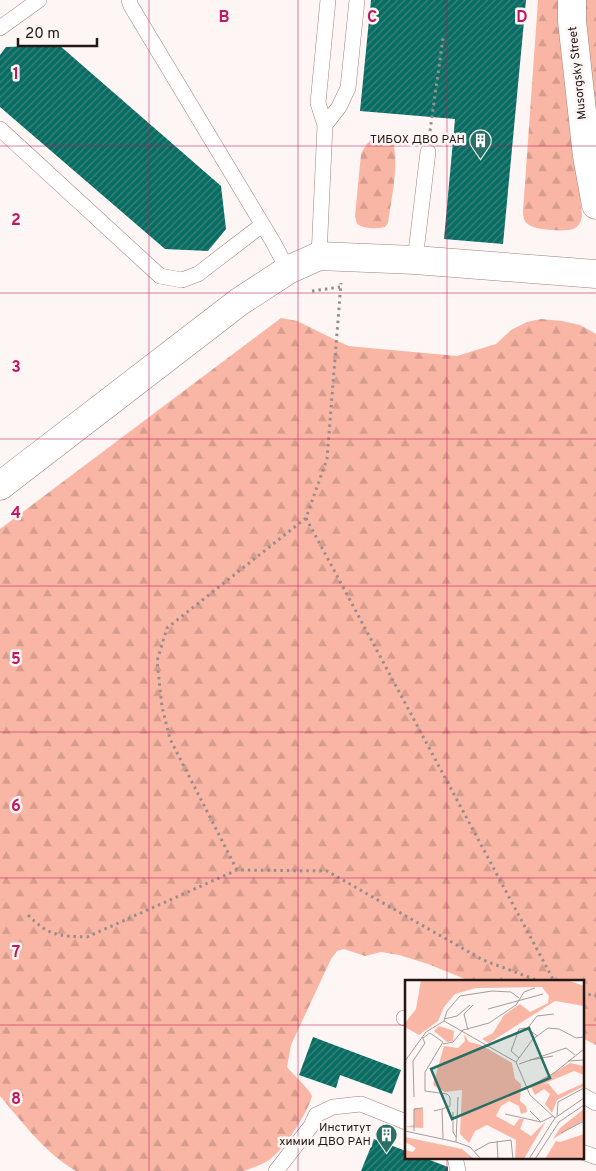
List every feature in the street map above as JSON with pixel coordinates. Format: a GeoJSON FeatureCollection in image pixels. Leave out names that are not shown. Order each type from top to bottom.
{"type":"FeatureCollection","features":[{"type":"Feature","properties":{"kind":"street","name":"Musorgsky Street"},"geometry":{"type":"LineString","coordinates":[[572,0],[572,21],[586,147],[596,205]]}},
{"type":"Feature","properties":{"kind":"street"},"geometry":{"type":"LineString","coordinates":[[0,486],[238,302],[288,270],[331,257],[415,260],[596,274]]}},
{"type":"Feature","properties":{"kind":"lane"},"geometry":{"type":"LineString","coordinates":[[1,24],[39,0]]}},
{"type":"Feature","properties":{"kind":"lane"},"geometry":{"type":"LineString","coordinates":[[129,0],[288,270]]}},
{"type":"Feature","properties":{"kind":"lane"},"geometry":{"type":"LineString","coordinates":[[328,0],[318,103],[325,125],[331,257]]}},
{"type":"Feature","properties":{"kind":"lane"},"geometry":{"type":"LineString","coordinates":[[325,125],[339,107],[348,88],[357,0]]}},
{"type":"Feature","properties":{"kind":"lane"},"geometry":{"type":"LineString","coordinates":[[0,129],[160,276],[182,280],[198,274],[262,225]]}},
{"type":"Feature","properties":{"kind":"lane"},"geometry":{"type":"LineString","coordinates":[[415,260],[428,152]]}},
{"type":"Feature","properties":{"kind":"lane"},"geometry":{"type":"LineString","coordinates":[[584,1096],[596,1103]]}},
{"type":"Feature","properties":{"kind":"lane"},"geometry":{"type":"LineString","coordinates":[[276,1171],[311,1126],[316,1115],[334,1107],[361,1104],[405,1122]]}},
{"type":"Feature","properties":{"kind":"lane"},"geometry":{"type":"LineString","coordinates":[[584,1153],[596,1157]]}},
{"type":"Feature","properties":{"kind":"lane"},"geometry":{"type":"LineString","coordinates":[[455,1158],[458,1171]]}},
{"type":"Feature","properties":{"kind":"path"},"geometry":{"type":"LineString","coordinates":[[432,117],[443,38]]}},
{"type":"Feature","properties":{"kind":"path"},"geometry":{"type":"LineString","coordinates":[[237,870],[170,739],[162,707],[157,661],[167,628],[306,518],[327,458],[331,257]]}},
{"type":"Feature","properties":{"kind":"path"},"geometry":{"type":"LineString","coordinates":[[306,518],[553,980]]}},
{"type":"Feature","properties":{"kind":"path"},"geometry":{"type":"LineString","coordinates":[[28,915],[40,927],[50,932],[62,936],[87,937],[237,870],[327,870],[483,960],[535,980]]}},
{"type":"Feature","properties":{"kind":"green space"},"geometry":{"type":"Polygon","coordinates":[[[538,0],[562,0],[582,216],[578,225],[569,230],[533,227],[526,222],[523,215],[538,0]]]}},
{"type":"Feature","properties":{"kind":"green space"},"geometry":{"type":"Polygon","coordinates":[[[582,0],[596,0],[596,137],[582,0]]]}},
{"type":"Feature","properties":{"kind":"green space"},"geometry":{"type":"Polygon","coordinates":[[[381,134],[391,138],[394,146],[395,168],[391,203],[388,223],[385,227],[367,228],[357,224],[355,216],[361,154],[374,137],[381,134]]]}},
{"type":"Feature","properties":{"kind":"green space"},"geometry":{"type":"Polygon","coordinates":[[[281,318],[297,321],[348,346],[457,356],[496,344],[511,330],[527,322],[541,319],[580,325],[596,334],[596,1045],[584,1039],[584,980],[468,980],[399,955],[381,952],[365,956],[344,949],[337,951],[331,959],[291,1045],[287,1067],[312,1096],[294,1131],[269,1160],[244,1171],[76,1171],[54,1155],[26,1127],[0,1096],[0,529],[281,318]]]}},
{"type":"Feature","properties":{"kind":"building","name":"ТИБОХ ДВО РАН"},"geometry":{"type":"Polygon","coordinates":[[[371,0],[526,0],[503,244],[444,239],[455,119],[360,111],[371,0]]]}},
{"type":"Feature","properties":{"kind":"building"},"geometry":{"type":"Polygon","coordinates":[[[59,45],[221,186],[226,229],[208,251],[165,249],[0,107],[0,55],[6,47],[59,45]]]}},
{"type":"Feature","properties":{"kind":"building"},"geometry":{"type":"Polygon","coordinates":[[[313,1037],[401,1070],[392,1094],[340,1075],[336,1088],[299,1075],[313,1037]]]}},
{"type":"Feature","properties":{"kind":"building","name":"Институт химии ДВО РАН"},"geometry":{"type":"Polygon","coordinates":[[[374,1139],[405,1151],[405,1158],[425,1158],[448,1167],[448,1171],[361,1171],[374,1139]]]}},
{"type":"Feature","properties":{"kind":"place","name":"ТИБОХ ДВО РАН"},"geometry":{"type":"Point","coordinates":[481,159]}},
{"type":"Feature","properties":{"kind":"place","name":"Институт химии ДВО РАН"},"geometry":{"type":"Point","coordinates":[387,1154]}}]}
